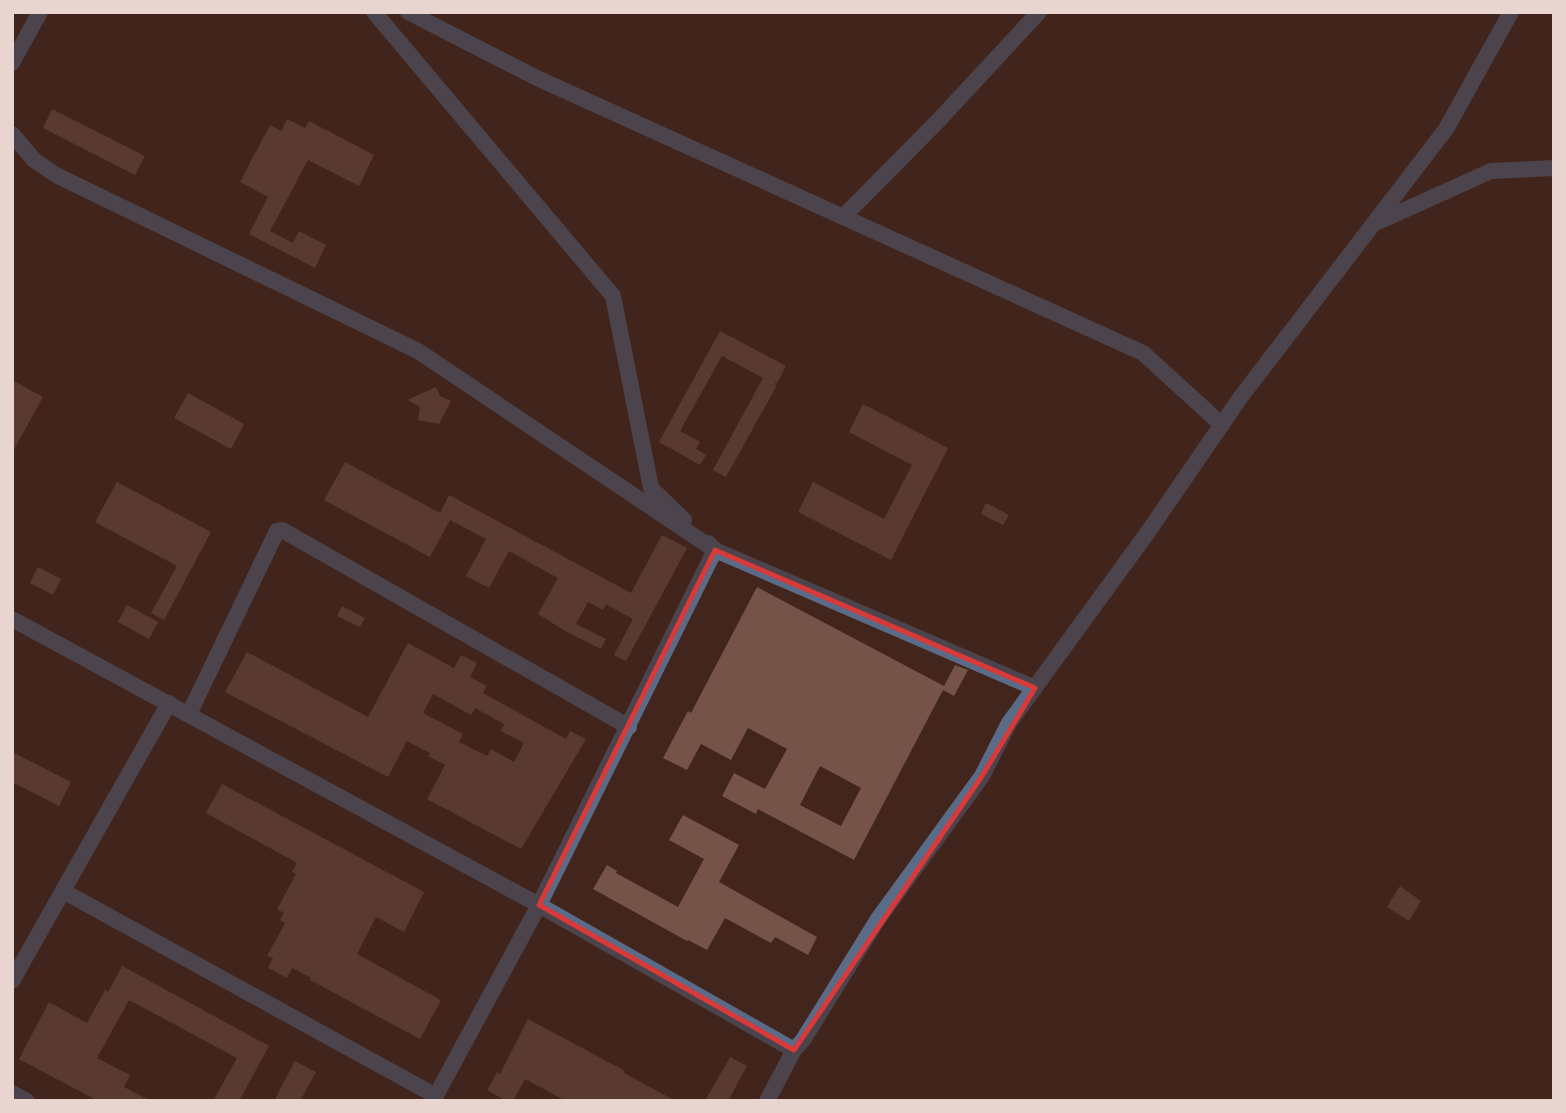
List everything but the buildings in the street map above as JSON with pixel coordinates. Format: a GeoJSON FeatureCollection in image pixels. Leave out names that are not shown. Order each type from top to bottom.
{"type":"FeatureCollection","features":[{"type":"Feature","properties":{"kind":"street"},"geometry":{"type":"LineString","coordinates":[[12,63],[40,12]]}},
{"type":"Feature","properties":{"kind":"street"},"geometry":{"type":"LineString","coordinates":[[374,12],[613,296],[651,488],[715,550]]}},
{"type":"Feature","properties":{"kind":"street"},"geometry":{"type":"LineString","coordinates":[[408,12],[537,78],[1143,353],[1222,425]]}},
{"type":"Feature","properties":{"kind":"street"},"geometry":{"type":"LineString","coordinates":[[844,216],[937,122],[1039,12]]}},
{"type":"Feature","properties":{"kind":"street"},"geometry":{"type":"LineString","coordinates":[[767,1101],[794,1049],[803,1040],[878,919],[982,776],[1009,723],[1222,425],[1446,129],[1511,12]]}},
{"type":"Feature","properties":{"kind":"street"},"geometry":{"type":"LineString","coordinates":[[12,134],[34,160],[56,175],[418,351],[715,550],[1035,688]]}},
{"type":"Feature","properties":{"kind":"street"},"geometry":{"type":"LineString","coordinates":[[1374,223],[1491,172],[1554,167]]}},
{"type":"Feature","properties":{"kind":"street"},"geometry":{"type":"LineString","coordinates":[[189,714],[262,559],[277,531],[282,530],[629,727]]}},
{"type":"Feature","properties":{"kind":"street"},"geometry":{"type":"LineString","coordinates":[[63,891],[435,1098],[539,905],[715,550]]}},
{"type":"Feature","properties":{"kind":"street"},"geometry":{"type":"LineString","coordinates":[[12,619],[539,905],[794,1049]]}},
{"type":"Feature","properties":{"kind":"street"},"geometry":{"type":"LineString","coordinates":[[12,981],[169,703]]}},
{"type":"Feature","properties":{"kind":"street"},"geometry":{"type":"LineString","coordinates":[[12,1093],[27,1101]]}},
{"type":"Feature","properties":{"kind":"highlighted area"},"geometry":{"type":"Polygon","coordinates":[[[715,550],[1035,688],[982,776],[794,1050],[539,905],[715,550]]]}}]}
